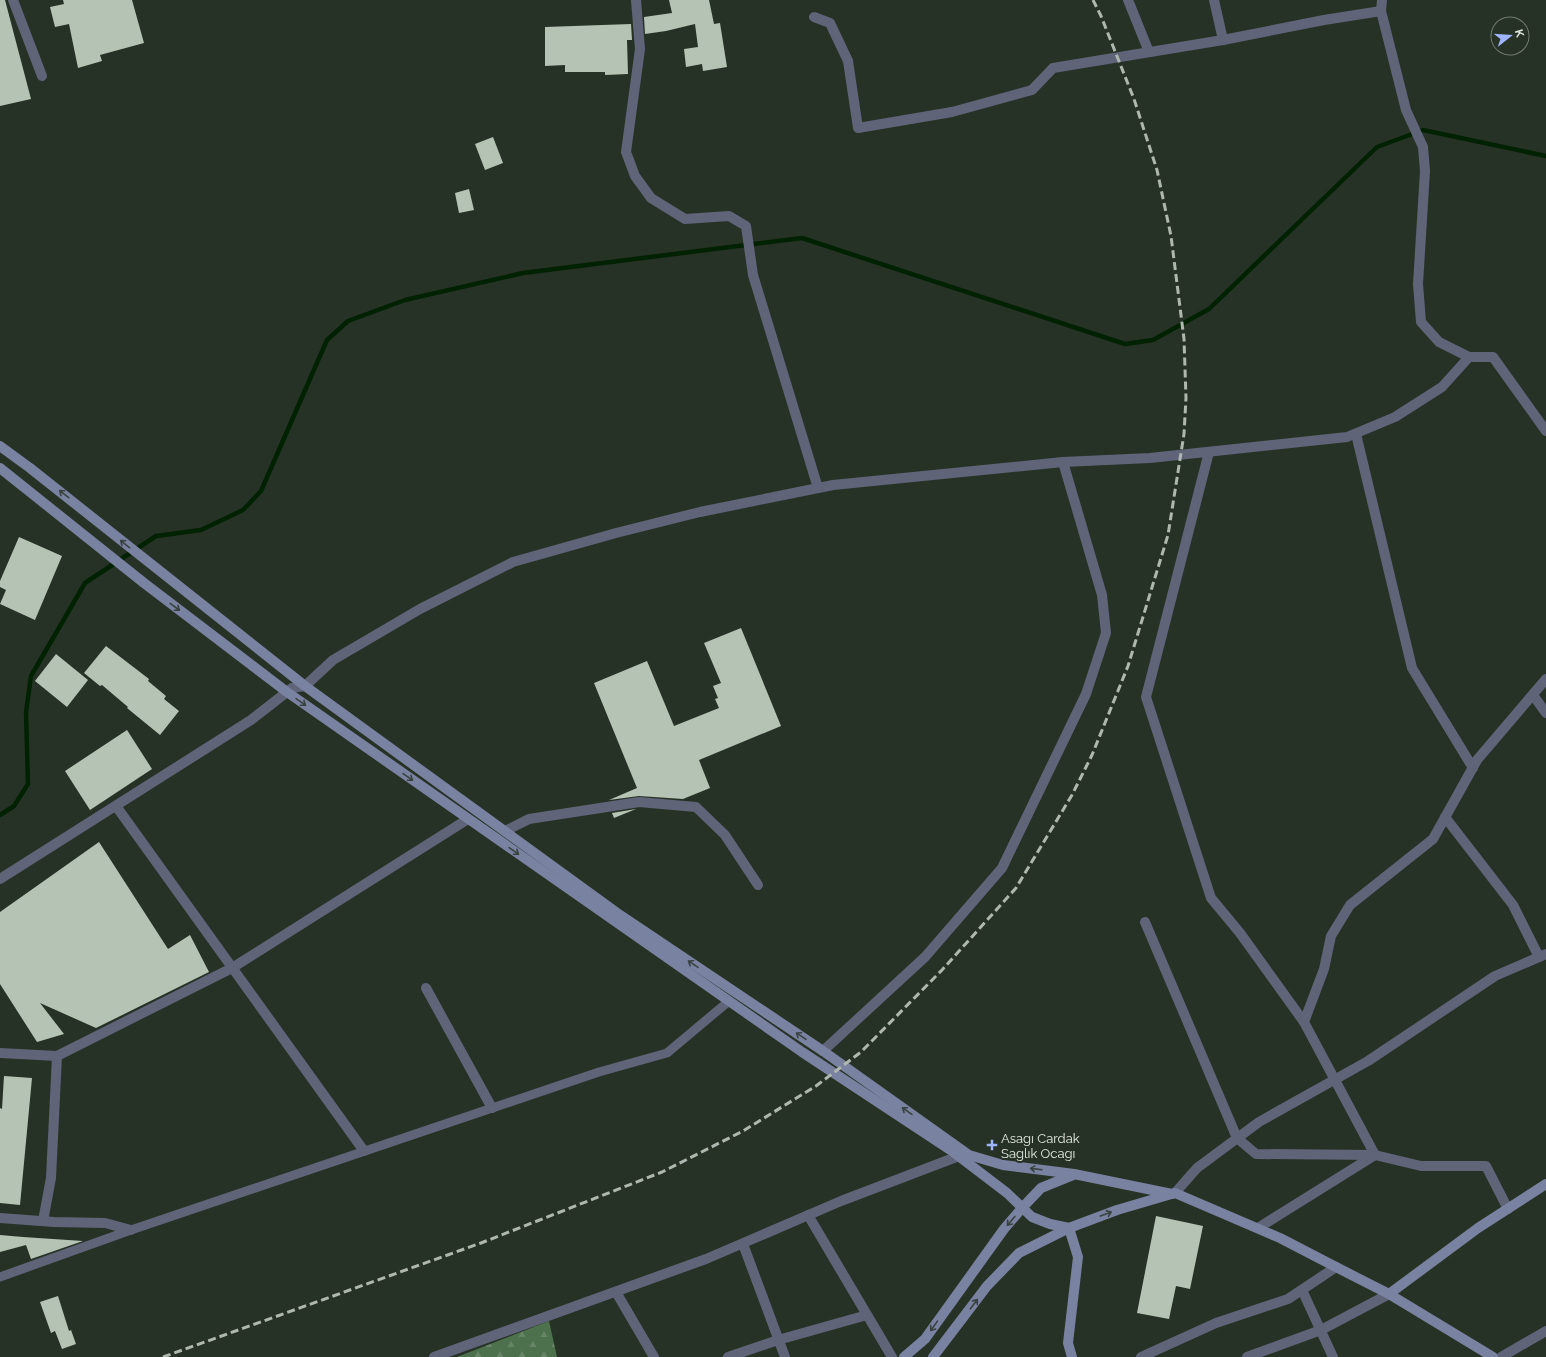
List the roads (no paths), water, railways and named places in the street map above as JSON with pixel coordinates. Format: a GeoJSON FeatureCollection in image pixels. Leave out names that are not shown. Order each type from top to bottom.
{"type":"FeatureCollection","features":[{"type":"Feature","properties":{"kind":"main road"},"geometry":{"type":"LineString","coordinates":[[0,446],[95,518],[155,568],[305,686],[620,915],[823,1051],[969,1155],[1003,1165],[1074,1174],[1174,1194],[1258,1228],[1336,1266],[1389,1294],[1493,1357]]}},
{"type":"Feature","properties":{"kind":"main road"},"geometry":{"type":"LineString","coordinates":[[0,468],[144,583],[287,692],[728,1001],[959,1156],[1032,1217],[1050,1224],[1069,1228]]}},
{"type":"Feature","properties":{"kind":"main road"},"geometry":{"type":"LineString","coordinates":[[904,1357],[925,1339],[1000,1235],[1022,1208],[1041,1188],[1074,1174]]}},
{"type":"Feature","properties":{"kind":"main road"},"geometry":{"type":"LineString","coordinates":[[1389,1294],[1478,1228],[1546,1184]]}},
{"type":"Feature","properties":{"kind":"main road"},"geometry":{"type":"LineString","coordinates":[[933,1357],[987,1286],[1018,1253],[1069,1228],[1118,1210],[1174,1194]]}},
{"type":"Feature","properties":{"kind":"main road"},"geometry":{"type":"LineString","coordinates":[[1069,1228],[1078,1257],[1068,1343],[1072,1357]]}},
{"type":"Feature","properties":{"kind":"street"},"geometry":{"type":"LineString","coordinates":[[13,0],[42,76]]}},
{"type":"Feature","properties":{"kind":"street"},"geometry":{"type":"LineString","coordinates":[[636,0],[640,49],[626,152],[635,176],[651,198],[685,219],[729,216],[746,226],[753,275],[818,488]]}},
{"type":"Feature","properties":{"kind":"street"},"geometry":{"type":"LineString","coordinates":[[1128,0],[1148,52]]}},
{"type":"Feature","properties":{"kind":"street"},"geometry":{"type":"LineString","coordinates":[[1214,0],[1223,40]]}},
{"type":"Feature","properties":{"kind":"street"},"geometry":{"type":"LineString","coordinates":[[1382,0],[1381,11],[1406,110],[1423,147],[1425,171],[1418,284],[1421,322],[1440,342],[1469,357],[1493,357],[1546,431]]}},
{"type":"Feature","properties":{"kind":"street"},"geometry":{"type":"LineString","coordinates":[[814,17],[830,23],[848,61],[858,128],[952,112],[1032,90],[1053,68],[1223,40],[1324,20],[1381,11]]}},
{"type":"Feature","properties":{"kind":"street"},"geometry":{"type":"LineString","coordinates":[[0,879],[251,720],[292,688],[305,686],[339,656],[420,609],[513,562],[624,531],[700,512],[833,485],[1063,462],[1150,458],[1297,444],[1347,437],[1395,417],[1442,387],[1469,357]]}},
{"type":"Feature","properties":{"kind":"street"},"geometry":{"type":"LineString","coordinates":[[1356,434],[1412,668],[1473,768]]}},
{"type":"Feature","properties":{"kind":"street"},"geometry":{"type":"LineString","coordinates":[[1209,452],[1146,697],[1211,898],[1240,932],[1304,1022],[1334,1081],[1375,1155]]}},
{"type":"Feature","properties":{"kind":"street"},"geometry":{"type":"LineString","coordinates":[[823,1051],[925,957],[1002,868],[1086,694],[1106,633],[1102,595],[1063,462]]}},
{"type":"Feature","properties":{"kind":"street"},"geometry":{"type":"LineString","coordinates":[[1304,1022],[1324,969],[1331,936],[1350,905],[1433,839],[1477,760],[1546,679]]}},
{"type":"Feature","properties":{"kind":"street"},"geometry":{"type":"LineString","coordinates":[[1533,695],[1546,713]]}},
{"type":"Feature","properties":{"kind":"street"},"geometry":{"type":"LineString","coordinates":[[505,831],[529,819],[639,802],[696,807],[726,835],[758,885]]}},
{"type":"Feature","properties":{"kind":"street"},"geometry":{"type":"LineString","coordinates":[[116,806],[364,1151]]}},
{"type":"Feature","properties":{"kind":"street"},"geometry":{"type":"LineString","coordinates":[[1174,1194],[1197,1168],[1259,1122],[1368,1061],[1495,976],[1543,956],[1513,905],[1445,817]]}},
{"type":"Feature","properties":{"kind":"street"},"geometry":{"type":"LineString","coordinates":[[0,1053],[57,1056],[232,968],[468,819]]}},
{"type":"Feature","properties":{"kind":"street"},"geometry":{"type":"LineString","coordinates":[[1145,922],[1237,1138],[1256,1154],[1375,1155],[1421,1166],[1486,1166],[1508,1209]]}},
{"type":"Feature","properties":{"kind":"street"},"geometry":{"type":"LineString","coordinates":[[426,988],[492,1108]]}},
{"type":"Feature","properties":{"kind":"street"},"geometry":{"type":"LineString","coordinates":[[43,1221],[51,1178],[57,1056]]}},
{"type":"Feature","properties":{"kind":"street"},"geometry":{"type":"LineString","coordinates":[[1258,1228],[1375,1155]]}},
{"type":"Feature","properties":{"kind":"street"},"geometry":{"type":"LineString","coordinates":[[434,1357],[706,1259],[808,1215],[959,1156]]}},
{"type":"Feature","properties":{"kind":"street"},"geometry":{"type":"LineString","coordinates":[[808,1215],[892,1357]]}},
{"type":"Feature","properties":{"kind":"street"},"geometry":{"type":"LineString","coordinates":[[0,1218],[105,1223],[131,1230]]}},
{"type":"Feature","properties":{"kind":"street"},"geometry":{"type":"LineString","coordinates":[[743,1244],[785,1357]]}},
{"type":"Feature","properties":{"kind":"street"},"geometry":{"type":"LineString","coordinates":[[1141,1357],[1216,1323],[1288,1299],[1336,1266]]}},
{"type":"Feature","properties":{"kind":"street"},"geometry":{"type":"LineString","coordinates":[[1302,1290],[1333,1357]]}},
{"type":"Feature","properties":{"kind":"street"},"geometry":{"type":"LineString","coordinates":[[616,1292],[654,1357]]}},
{"type":"Feature","properties":{"kind":"street"},"geometry":{"type":"LineString","coordinates":[[1246,1357],[1321,1330],[1389,1294]]}},
{"type":"Feature","properties":{"kind":"street"},"geometry":{"type":"LineString","coordinates":[[728,1357],[778,1340],[867,1315]]}},
{"type":"Feature","properties":{"kind":"street"},"geometry":{"type":"LineString","coordinates":[[1500,1357],[1546,1331]]}},
{"type":"Feature","properties":{"kind":"lane"},"geometry":{"type":"LineString","coordinates":[[0,1277],[131,1230],[599,1072],[667,1053],[728,1001]]}},
{"type":"Feature","properties":{"kind":"waterway"},"geometry":{"type":"LineString","coordinates":[[0,815],[14,806],[28,784],[26,712],[31,676],[85,583],[156,536],[201,530],[243,510],[261,491],[327,340],[348,321],[405,300],[523,273],[802,238],[1125,344],[1153,340],[1209,309],[1377,147],[1423,130],[1546,156]]}},
{"type":"Feature","properties":{"kind":"railway"},"geometry":{"type":"LineString","coordinates":[[163,1357],[481,1243],[662,1172],[743,1131],[816,1086],[861,1052],[942,970],[1016,888],[1072,795],[1092,755],[1128,666],[1168,535],[1184,434],[1186,398],[1184,339],[1171,236],[1157,170],[1134,99],[1101,16],[1093,0]]}},
{"type":"Feature","properties":{"kind":"place","name":"Asagı Cardak Saglık Ocagı"},"geometry":{"type":"Point","coordinates":[992,1145]}}]}
